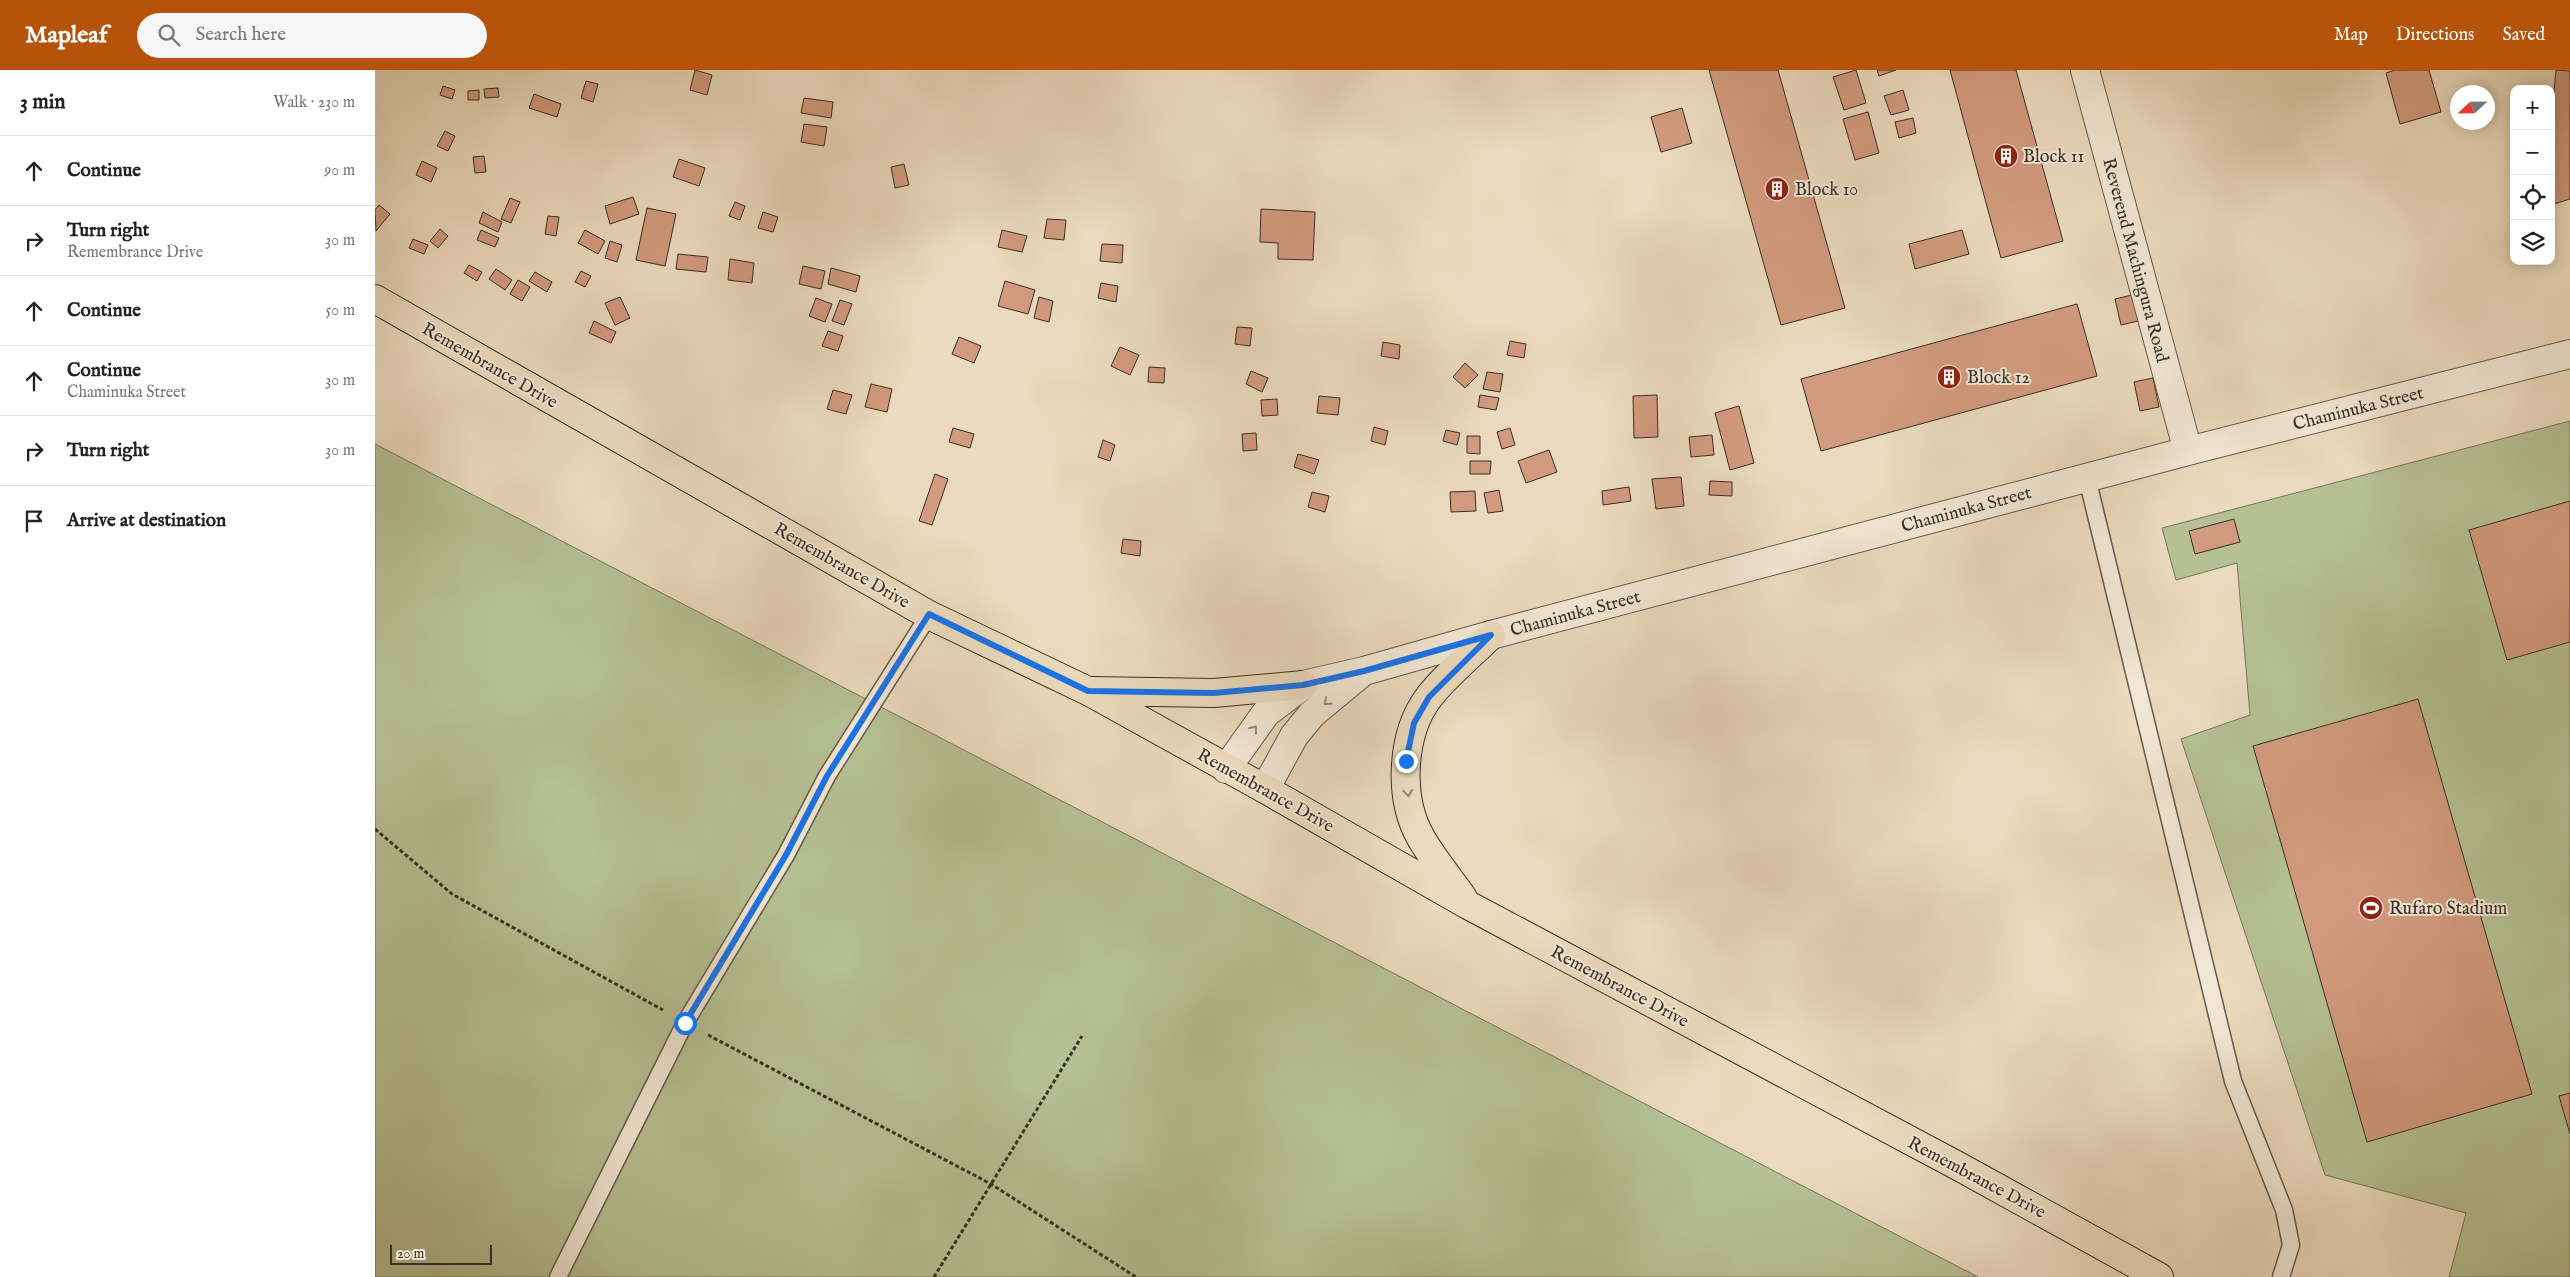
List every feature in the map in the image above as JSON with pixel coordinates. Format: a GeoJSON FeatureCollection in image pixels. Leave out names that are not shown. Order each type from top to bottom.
{"type":"FeatureCollection","features":[{"type":"Feature","properties":{"kind":"main road","name":"Remembrance Drive"},"geometry":{"type":"LineString","coordinates":[[375,299],[929,614],[1088,691],[1468,905],[1958,1166],[2159,1277]]}},
{"type":"Feature","properties":{"kind":"main road"},"geometry":{"type":"LineString","coordinates":[[1468,905],[1420,837],[1409,805],[1406,761],[1414,723],[1429,697],[1491,635]]}},
{"type":"Feature","properties":{"kind":"main road"},"geometry":{"type":"LineString","coordinates":[[1088,691],[1214,693],[1303,685]]}},
{"type":"Feature","properties":{"kind":"street","name":"Reverend Machingura Road"},"geometry":{"type":"LineString","coordinates":[[2085,70],[2188,450]]}},
{"type":"Feature","properties":{"kind":"street","name":"Chaminuka Street"},"geometry":{"type":"LineString","coordinates":[[1303,685],[1364,671],[1491,635],[2188,450],[2570,354]]}},
{"type":"Feature","properties":{"kind":"street"},"geometry":{"type":"LineString","coordinates":[[1265,789],[1295,736],[1312,714],[1364,671]]}},
{"type":"Feature","properties":{"kind":"street"},"geometry":{"type":"LineString","coordinates":[[1226,768],[1267,713],[1303,685]]}},
{"type":"Feature","properties":{"kind":"lane"},"geometry":{"type":"LineString","coordinates":[[2087,478],[2233,1081],[2284,1210],[2291,1245],[2281,1277]]}},
{"type":"Feature","properties":{"kind":"lane"},"geometry":{"type":"LineString","coordinates":[[558,1277],[685,1023],[786,855],[827,776],[929,614]]}},
{"type":"Feature","properties":{"kind":"path"},"geometry":{"type":"LineString","coordinates":[[375,829],[452,894],[685,1023],[991,1184],[1136,1277]]}},
{"type":"Feature","properties":{"kind":"path"},"geometry":{"type":"LineString","coordinates":[[934,1277],[1082,1036]]}},
{"type":"Feature","properties":{"kind":"green space","name":"Rufaro Stadium"},"geometry":{"type":"Polygon","coordinates":[[[2570,421],[2570,1277],[2449,1277],[2466,1213],[2325,1175],[2181,739],[2250,715],[2237,563],[2176,580],[2162,528],[2570,421]]]}},
{"type":"Feature","properties":{"kind":"green space"},"geometry":{"type":"Polygon","coordinates":[[[375,444],[1978,1277],[375,1277],[375,444]]]}},
{"type":"Feature","properties":{"kind":"building"},"geometry":{"type":"Polygon","coordinates":[[[695,70],[712,75],[707,95],[690,90],[695,70]]]}},
{"type":"Feature","properties":{"kind":"building","name":"Block 10"},"geometry":{"type":"Polygon","coordinates":[[[1709,70],[1778,70],[1845,308],[1781,325],[1709,70]]]}},
{"type":"Feature","properties":{"kind":"building"},"geometry":{"type":"Polygon","coordinates":[[[1856,70],[1866,103],[1844,110],[1833,77],[1856,70]]]}},
{"type":"Feature","properties":{"kind":"building"},"geometry":{"type":"Polygon","coordinates":[[[1877,70],[1896,70],[1879,76],[1877,70]]]}},
{"type":"Feature","properties":{"kind":"building","name":"Block 11"},"geometry":{"type":"Polygon","coordinates":[[[1950,70],[2016,70],[2063,241],[2001,258],[1950,70]]]}},
{"type":"Feature","properties":{"kind":"building"},"geometry":{"type":"Polygon","coordinates":[[[2395,70],[2429,70],[2441,112],[2400,124],[2386,73],[2395,70]]]}},
{"type":"Feature","properties":{"kind":"building"},"geometry":{"type":"Polygon","coordinates":[[[2556,70],[2570,71],[2570,199],[2555,204],[2555,85],[2556,70]]]}},
{"type":"Feature","properties":{"kind":"building"},"geometry":{"type":"Polygon","coordinates":[[[586,81],[598,84],[593,102],[581,98],[586,81]]]}},
{"type":"Feature","properties":{"kind":"building"},"geometry":{"type":"Polygon","coordinates":[[[443,86],[455,90],[452,99],[440,95],[443,86]]]}},
{"type":"Feature","properties":{"kind":"building"},"geometry":{"type":"Polygon","coordinates":[[[498,88],[499,97],[485,98],[484,89],[498,88]]]}},
{"type":"Feature","properties":{"kind":"building"},"geometry":{"type":"Polygon","coordinates":[[[479,90],[479,100],[468,100],[468,91],[479,90]]]}},
{"type":"Feature","properties":{"kind":"building"},"geometry":{"type":"Polygon","coordinates":[[[1903,90],[1909,110],[1891,115],[1884,96],[1903,90]]]}},
{"type":"Feature","properties":{"kind":"building"},"geometry":{"type":"Polygon","coordinates":[[[534,94],[561,104],[557,117],[529,108],[534,94]]]}},
{"type":"Feature","properties":{"kind":"building"},"geometry":{"type":"Polygon","coordinates":[[[804,98],[833,102],[831,118],[801,113],[804,98]]]}},
{"type":"Feature","properties":{"kind":"building"},"geometry":{"type":"Polygon","coordinates":[[[1682,108],[1692,143],[1661,152],[1651,117],[1682,108]]]}},
{"type":"Feature","properties":{"kind":"building"},"geometry":{"type":"Polygon","coordinates":[[[1868,112],[1879,153],[1855,160],[1843,119],[1868,112]]]}},
{"type":"Feature","properties":{"kind":"building"},"geometry":{"type":"Polygon","coordinates":[[[1913,118],[1916,133],[1899,138],[1895,122],[1913,118]]]}},
{"type":"Feature","properties":{"kind":"building"},"geometry":{"type":"Polygon","coordinates":[[[804,124],[827,127],[824,146],[801,142],[804,124]]]}},
{"type":"Feature","properties":{"kind":"building"},"geometry":{"type":"Polygon","coordinates":[[[445,131],[455,136],[448,151],[437,146],[445,131]]]}},
{"type":"Feature","properties":{"kind":"building"},"geometry":{"type":"Polygon","coordinates":[[[484,156],[486,172],[475,173],[473,157],[484,156]]]}},
{"type":"Feature","properties":{"kind":"building"},"geometry":{"type":"Polygon","coordinates":[[[679,159],[705,168],[699,186],[673,177],[679,159]]]}},
{"type":"Feature","properties":{"kind":"building"},"geometry":{"type":"Polygon","coordinates":[[[422,161],[437,168],[431,182],[416,175],[422,161]]]}},
{"type":"Feature","properties":{"kind":"building"},"geometry":{"type":"Polygon","coordinates":[[[904,164],[909,185],[895,188],[891,167],[904,164]]]}},
{"type":"Feature","properties":{"kind":"building"},"geometry":{"type":"Polygon","coordinates":[[[633,197],[639,214],[610,224],[605,206],[633,197]]]}},
{"type":"Feature","properties":{"kind":"building"},"geometry":{"type":"Polygon","coordinates":[[[510,198],[520,202],[511,223],[501,219],[510,198]]]}},
{"type":"Feature","properties":{"kind":"building"},"geometry":{"type":"Polygon","coordinates":[[[735,202],[745,206],[740,220],[729,216],[735,202]]]}},
{"type":"Feature","properties":{"kind":"building"},"geometry":{"type":"Polygon","coordinates":[[[379,205],[390,214],[376,231],[375,210],[379,205]]]}},
{"type":"Feature","properties":{"kind":"building"},"geometry":{"type":"Polygon","coordinates":[[[647,208],[676,214],[665,266],[636,260],[647,208]]]}},
{"type":"Feature","properties":{"kind":"building"},"geometry":{"type":"Polygon","coordinates":[[[1261,209],[1315,212],[1313,260],[1278,259],[1278,243],[1260,242],[1261,209]]]}},
{"type":"Feature","properties":{"kind":"building"},"geometry":{"type":"Polygon","coordinates":[[[483,212],[502,222],[498,232],[479,223],[483,212]]]}},
{"type":"Feature","properties":{"kind":"building"},"geometry":{"type":"Polygon","coordinates":[[[763,212],[778,217],[773,232],[758,228],[763,212]]]}},
{"type":"Feature","properties":{"kind":"building"},"geometry":{"type":"Polygon","coordinates":[[[548,216],[559,217],[556,236],[545,234],[548,216]]]}},
{"type":"Feature","properties":{"kind":"building"},"geometry":{"type":"Polygon","coordinates":[[[1047,219],[1066,220],[1064,240],[1044,238],[1047,219]]]}},
{"type":"Feature","properties":{"kind":"building"},"geometry":{"type":"Polygon","coordinates":[[[440,229],[448,236],[438,248],[430,241],[440,229]]]}},
{"type":"Feature","properties":{"kind":"building"},"geometry":{"type":"Polygon","coordinates":[[[481,230],[499,238],[495,247],[477,240],[481,230]]]}},
{"type":"Feature","properties":{"kind":"building"},"geometry":{"type":"Polygon","coordinates":[[[585,230],[605,241],[598,254],[578,243],[585,230]]]}},
{"type":"Feature","properties":{"kind":"building"},"geometry":{"type":"Polygon","coordinates":[[[1002,230],[1027,236],[1022,252],[998,247],[1002,230]]]}},
{"type":"Feature","properties":{"kind":"building"},"geometry":{"type":"Polygon","coordinates":[[[1962,230],[1969,254],[1915,269],[1909,244],[1962,230]]]}},
{"type":"Feature","properties":{"kind":"building"},"geometry":{"type":"Polygon","coordinates":[[[413,239],[428,245],[424,254],[409,248],[413,239]]]}},
{"type":"Feature","properties":{"kind":"building"},"geometry":{"type":"Polygon","coordinates":[[[610,241],[622,245],[617,262],[605,258],[610,241]]]}},
{"type":"Feature","properties":{"kind":"building"},"geometry":{"type":"Polygon","coordinates":[[[1102,244],[1123,245],[1122,263],[1100,261],[1102,244]]]}},
{"type":"Feature","properties":{"kind":"building"},"geometry":{"type":"Polygon","coordinates":[[[678,254],[708,257],[706,272],[676,269],[678,254]]]}},
{"type":"Feature","properties":{"kind":"building"},"geometry":{"type":"Polygon","coordinates":[[[730,259],[754,263],[752,283],[728,280],[730,259]]]}},
{"type":"Feature","properties":{"kind":"building"},"geometry":{"type":"Polygon","coordinates":[[[469,265],[482,272],[477,281],[464,273],[469,265]]]}},
{"type":"Feature","properties":{"kind":"building"},"geometry":{"type":"Polygon","coordinates":[[[803,266],[825,271],[821,289],[799,284],[803,266]]]}},
{"type":"Feature","properties":{"kind":"building"},"geometry":{"type":"Polygon","coordinates":[[[831,268],[860,276],[856,292],[828,284],[831,268]]]}},
{"type":"Feature","properties":{"kind":"building"},"geometry":{"type":"Polygon","coordinates":[[[496,269],[512,280],[505,290],[489,279],[496,269]]]}},
{"type":"Feature","properties":{"kind":"building"},"geometry":{"type":"Polygon","coordinates":[[[581,271],[591,276],[585,287],[575,282],[581,271]]]}},
{"type":"Feature","properties":{"kind":"building"},"geometry":{"type":"Polygon","coordinates":[[[535,272],[552,282],[547,292],[529,281],[535,272]]]}},
{"type":"Feature","properties":{"kind":"building"},"geometry":{"type":"Polygon","coordinates":[[[518,280],[530,287],[522,301],[510,294],[518,280]]]}},
{"type":"Feature","properties":{"kind":"building"},"geometry":{"type":"Polygon","coordinates":[[[1005,281],[1035,290],[1028,314],[998,306],[1005,281]]]}},
{"type":"Feature","properties":{"kind":"building"},"geometry":{"type":"Polygon","coordinates":[[[1101,283],[1118,286],[1116,302],[1098,298],[1101,283]]]}},
{"type":"Feature","properties":{"kind":"building"},"geometry":{"type":"Polygon","coordinates":[[[2132,295],[2138,321],[2121,325],[2115,299],[2132,295]]]}},
{"type":"Feature","properties":{"kind":"building"},"geometry":{"type":"Polygon","coordinates":[[[620,297],[630,318],[615,325],[605,303],[620,297]]]}},
{"type":"Feature","properties":{"kind":"building"},"geometry":{"type":"Polygon","coordinates":[[[1039,297],[1053,301],[1049,322],[1034,318],[1039,297]]]}},
{"type":"Feature","properties":{"kind":"building"},"geometry":{"type":"Polygon","coordinates":[[[816,298],[832,304],[825,322],[809,316],[816,298]]]}},
{"type":"Feature","properties":{"kind":"building"},"geometry":{"type":"Polygon","coordinates":[[[840,300],[852,304],[844,325],[832,321],[840,300]]]}},
{"type":"Feature","properties":{"kind":"building","name":"Block 12"},"geometry":{"type":"Polygon","coordinates":[[[2077,304],[2097,376],[1821,451],[1801,379],[2077,304]]]}},
{"type":"Feature","properties":{"kind":"building"},"geometry":{"type":"Polygon","coordinates":[[[594,321],[616,332],[611,343],[589,333],[594,321]]]}},
{"type":"Feature","properties":{"kind":"building"},"geometry":{"type":"Polygon","coordinates":[[[1237,327],[1252,328],[1250,346],[1235,344],[1237,327]]]}},
{"type":"Feature","properties":{"kind":"building"},"geometry":{"type":"Polygon","coordinates":[[[828,331],[843,336],[838,351],[822,346],[828,331]]]}},
{"type":"Feature","properties":{"kind":"building"},"geometry":{"type":"Polygon","coordinates":[[[959,337],[981,346],[974,363],[952,354],[959,337]]]}},
{"type":"Feature","properties":{"kind":"building"},"geometry":{"type":"Polygon","coordinates":[[[1510,341],[1526,344],[1524,358],[1507,355],[1510,341]]]}},
{"type":"Feature","properties":{"kind":"building"},"geometry":{"type":"Polygon","coordinates":[[[1383,342],[1400,345],[1399,359],[1381,356],[1383,342]]]}},
{"type":"Feature","properties":{"kind":"building"},"geometry":{"type":"Polygon","coordinates":[[[1120,347],[1139,355],[1130,375],[1111,366],[1120,347]]]}},
{"type":"Feature","properties":{"kind":"building"},"geometry":{"type":"Polygon","coordinates":[[[1465,363],[1478,375],[1465,388],[1453,377],[1465,363]]]}},
{"type":"Feature","properties":{"kind":"building"},"geometry":{"type":"Polygon","coordinates":[[[1149,367],[1165,368],[1164,383],[1148,382],[1149,367]]]}},
{"type":"Feature","properties":{"kind":"building"},"geometry":{"type":"Polygon","coordinates":[[[1251,371],[1268,378],[1262,392],[1246,384],[1251,371]]]}},
{"type":"Feature","properties":{"kind":"building"},"geometry":{"type":"Polygon","coordinates":[[[1487,372],[1503,374],[1500,392],[1483,389],[1487,372]]]}},
{"type":"Feature","properties":{"kind":"building"},"geometry":{"type":"Polygon","coordinates":[[[2153,378],[2159,407],[2140,411],[2134,382],[2153,378]]]}},
{"type":"Feature","properties":{"kind":"building"},"geometry":{"type":"Polygon","coordinates":[[[871,384],[892,389],[887,412],[865,407],[871,384]]]}},
{"type":"Feature","properties":{"kind":"building"},"geometry":{"type":"Polygon","coordinates":[[[833,390],[852,395],[846,414],[827,409],[833,390]]]}},
{"type":"Feature","properties":{"kind":"building"},"geometry":{"type":"Polygon","coordinates":[[[1480,395],[1499,398],[1496,410],[1478,407],[1480,395]]]}},
{"type":"Feature","properties":{"kind":"building"},"geometry":{"type":"Polygon","coordinates":[[[1657,395],[1658,437],[1634,438],[1633,396],[1657,395]]]}},
{"type":"Feature","properties":{"kind":"building"},"geometry":{"type":"Polygon","coordinates":[[[1319,396],[1340,398],[1338,415],[1317,413],[1319,396]]]}},
{"type":"Feature","properties":{"kind":"building"},"geometry":{"type":"Polygon","coordinates":[[[1277,399],[1278,415],[1262,416],[1261,400],[1277,399]]]}},
{"type":"Feature","properties":{"kind":"building"},"geometry":{"type":"Polygon","coordinates":[[[1739,406],[1754,463],[1730,470],[1715,413],[1739,406]]]}},
{"type":"Feature","properties":{"kind":"building"},"geometry":{"type":"Polygon","coordinates":[[[1374,427],[1388,431],[1385,445],[1371,441],[1374,427]]]}},
{"type":"Feature","properties":{"kind":"building"},"geometry":{"type":"Polygon","coordinates":[[[953,428],[974,434],[970,448],[949,442],[953,428]]]}},
{"type":"Feature","properties":{"kind":"building"},"geometry":{"type":"Polygon","coordinates":[[[1510,428],[1515,445],[1502,449],[1497,432],[1510,428]]]}},
{"type":"Feature","properties":{"kind":"building"},"geometry":{"type":"Polygon","coordinates":[[[1446,430],[1460,433],[1457,445],[1443,441],[1446,430]]]}},
{"type":"Feature","properties":{"kind":"building"},"geometry":{"type":"Polygon","coordinates":[[[1256,433],[1257,450],[1243,451],[1242,434],[1256,433]]]}},
{"type":"Feature","properties":{"kind":"building"},"geometry":{"type":"Polygon","coordinates":[[[1712,435],[1714,455],[1691,457],[1689,437],[1712,435]]]}},
{"type":"Feature","properties":{"kind":"building"},"geometry":{"type":"Polygon","coordinates":[[[1467,436],[1480,436],[1480,454],[1467,453],[1467,436]]]}},
{"type":"Feature","properties":{"kind":"building"},"geometry":{"type":"Polygon","coordinates":[[[1103,440],[1115,445],[1110,461],[1098,457],[1103,440]]]}},
{"type":"Feature","properties":{"kind":"building"},"geometry":{"type":"Polygon","coordinates":[[[1549,450],[1557,472],[1526,483],[1518,461],[1549,450]]]}},
{"type":"Feature","properties":{"kind":"building"},"geometry":{"type":"Polygon","coordinates":[[[1298,454],[1319,460],[1314,474],[1294,467],[1298,454]]]}},
{"type":"Feature","properties":{"kind":"building"},"geometry":{"type":"Polygon","coordinates":[[[1470,461],[1491,461],[1490,474],[1470,474],[1470,461]]]}},
{"type":"Feature","properties":{"kind":"building"},"geometry":{"type":"Polygon","coordinates":[[[935,474],[948,479],[932,525],[919,521],[935,474]]]}},
{"type":"Feature","properties":{"kind":"building"},"geometry":{"type":"Polygon","coordinates":[[[1681,477],[1684,506],[1656,509],[1652,479],[1681,477]]]}},
{"type":"Feature","properties":{"kind":"building"},"geometry":{"type":"Polygon","coordinates":[[[1710,481],[1732,482],[1732,496],[1709,495],[1710,481]]]}},
{"type":"Feature","properties":{"kind":"building"},"geometry":{"type":"Polygon","coordinates":[[[1629,487],[1631,501],[1603,505],[1602,491],[1629,487]]]}},
{"type":"Feature","properties":{"kind":"building"},"geometry":{"type":"Polygon","coordinates":[[[1499,490],[1503,511],[1488,513],[1484,493],[1499,490]]]}},
{"type":"Feature","properties":{"kind":"building"},"geometry":{"type":"Polygon","coordinates":[[[1475,491],[1476,511],[1451,512],[1450,492],[1475,491]]]}},
{"type":"Feature","properties":{"kind":"building"},"geometry":{"type":"Polygon","coordinates":[[[1312,492],[1329,496],[1325,512],[1308,507],[1312,492]]]}},
{"type":"Feature","properties":{"kind":"building"},"geometry":{"type":"Polygon","coordinates":[[[2570,501],[2570,642],[2507,660],[2469,530],[2570,501]]]}},
{"type":"Feature","properties":{"kind":"building"},"geometry":{"type":"Polygon","coordinates":[[[2234,519],[2240,542],[2195,554],[2189,531],[2234,519]]]}},
{"type":"Feature","properties":{"kind":"building"},"geometry":{"type":"Polygon","coordinates":[[[1123,539],[1141,541],[1140,556],[1121,553],[1123,539]]]}},
{"type":"Feature","properties":{"kind":"building"},"geometry":{"type":"Polygon","coordinates":[[[2418,699],[2532,1094],[2367,1142],[2253,746],[2418,699]]]}},
{"type":"Feature","properties":{"kind":"building"},"geometry":{"type":"Polygon","coordinates":[[[2570,1093],[2570,1134],[2559,1096],[2570,1093]]]}},
{"type":"Feature","properties":{"kind":"place","name":"Block 11"},"geometry":{"type":"Point","coordinates":[2006,156]}},
{"type":"Feature","properties":{"kind":"place","name":"Block 10"},"geometry":{"type":"Point","coordinates":[1777,189]}},
{"type":"Feature","properties":{"kind":"place","name":"Block 12"},"geometry":{"type":"Point","coordinates":[1949,377]}},
{"type":"Feature","properties":{"kind":"place","name":"Rufaro Stadium"},"geometry":{"type":"Point","coordinates":[2371,908]}},
{"type":"Feature","properties":{"kind":"route"},"geometry":{"type":"LineString","coordinates":[[685,1023],[786,855],[827,776],[929,614],[1088,691],[1214,693],[1303,685],[1364,671],[1491,635],[1429,697],[1414,723],[1406,761]]}}]}
